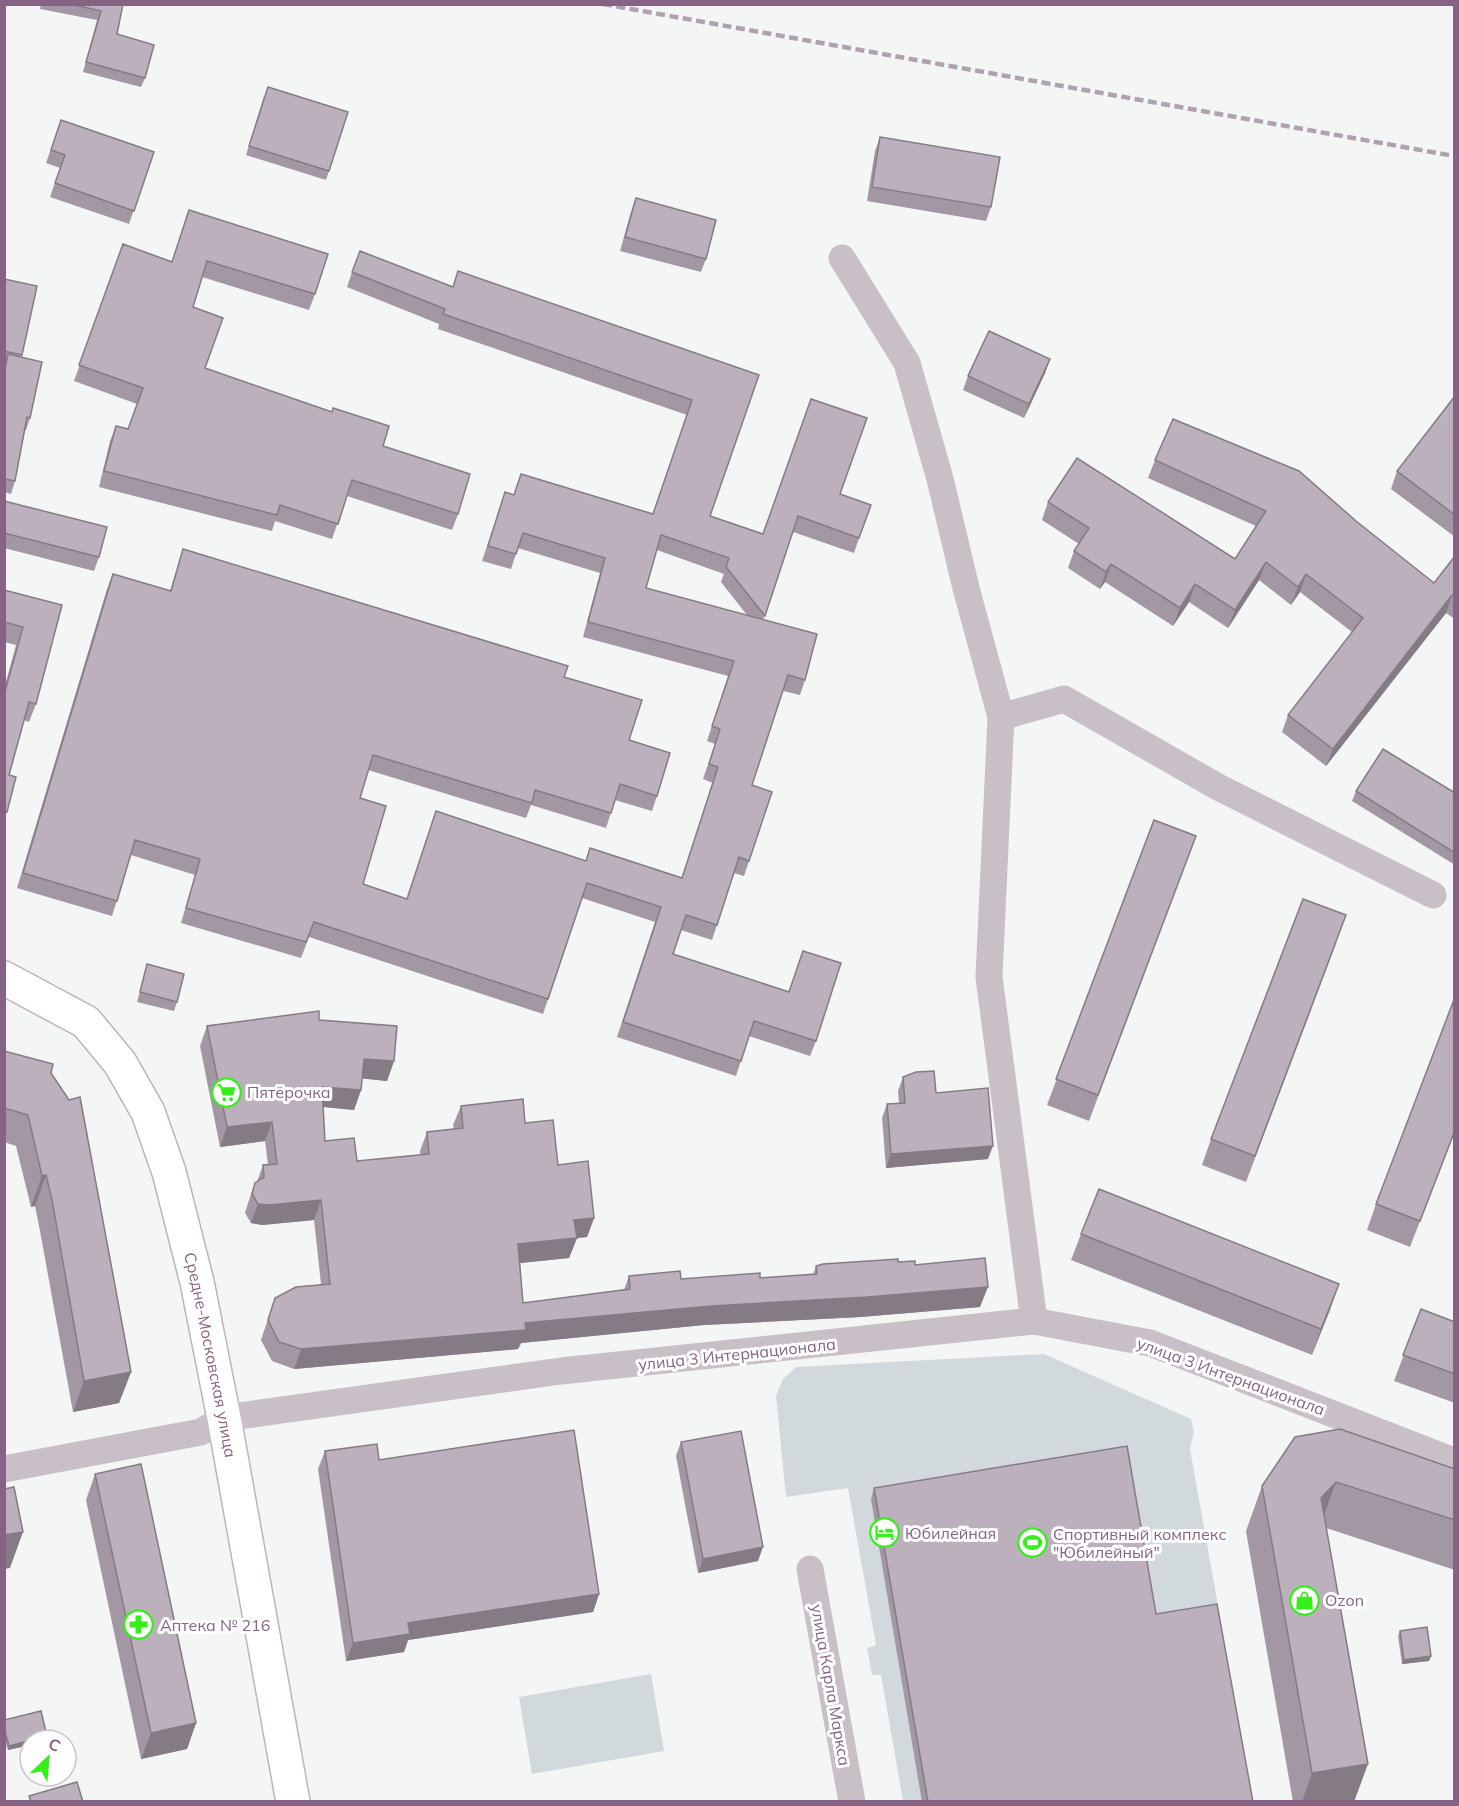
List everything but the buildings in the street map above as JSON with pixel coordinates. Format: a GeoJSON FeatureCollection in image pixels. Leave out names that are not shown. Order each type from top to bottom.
{"type":"FeatureCollection","features":[{"type":"Feature","properties":{"kind":"street"},"geometry":{"type":"LineString","coordinates":[[842,258],[907,363],[940,479],[966,588],[1001,717],[989,977],[1034,1321]]}},
{"type":"Feature","properties":{"kind":"street"},"geometry":{"type":"LineString","coordinates":[[1001,717],[1064,699],[1218,787],[1432,896]]}},
{"type":"Feature","properties":{"kind":"street","name":"Средне-Московская улица"},"geometry":{"type":"LineString","coordinates":[[4,978],[86,1022],[120,1063],[148,1112],[169,1172],[194,1271],[224,1418],[293,1802]]}},
{"type":"Feature","properties":{"kind":"street","name":"улица 3 Интернационала"},"geometry":{"type":"LineString","coordinates":[[4,1469],[201,1432],[224,1418],[561,1371],[1034,1321],[1150,1343],[1455,1461]]}},
{"type":"Feature","properties":{"kind":"street","name":"улица Карла Маркса"},"geometry":{"type":"LineString","coordinates":[[810,1569],[852,1802]]}},
{"type":"Feature","properties":{"kind":"shaded area","name":"Спортивный комплекс \"Юбилейный\""},"geometry":{"type":"Polygon","coordinates":[[[1044,1354],[1191,1419],[1194,1432],[1190,1449],[1253,1801],[903,1801],[881,1675],[872,1675],[867,1648],[876,1645],[848,1488],[786,1497],[776,1396],[783,1379],[796,1367],[1044,1354]]]}},
{"type":"Feature","properties":{"kind":"shaded area"},"geometry":{"type":"Polygon","coordinates":[[[651,1674],[664,1751],[532,1774],[519,1697],[651,1674]]]}},
{"type":"Feature","properties":{"kind":"railway"},"geometry":{"type":"LineString","coordinates":[[603,4],[1454,156]]}},
{"type":"Feature","properties":{"kind":"place","name":"Пятёрочка"},"geometry":{"type":"Point","coordinates":[226,1092]}},
{"type":"Feature","properties":{"kind":"place","name":"Юбилейная"},"geometry":{"type":"Point","coordinates":[884,1533]}},
{"type":"Feature","properties":{"kind":"place","name":"Спортивный комплекс \"Юбилейный\""},"geometry":{"type":"Point","coordinates":[1032,1543]}},
{"type":"Feature","properties":{"kind":"place","name":"Ozon"},"geometry":{"type":"Point","coordinates":[1304,1600]}},
{"type":"Feature","properties":{"kind":"place","name":"Аптека № 216"},"geometry":{"type":"Point","coordinates":[139,1625]}}]}
